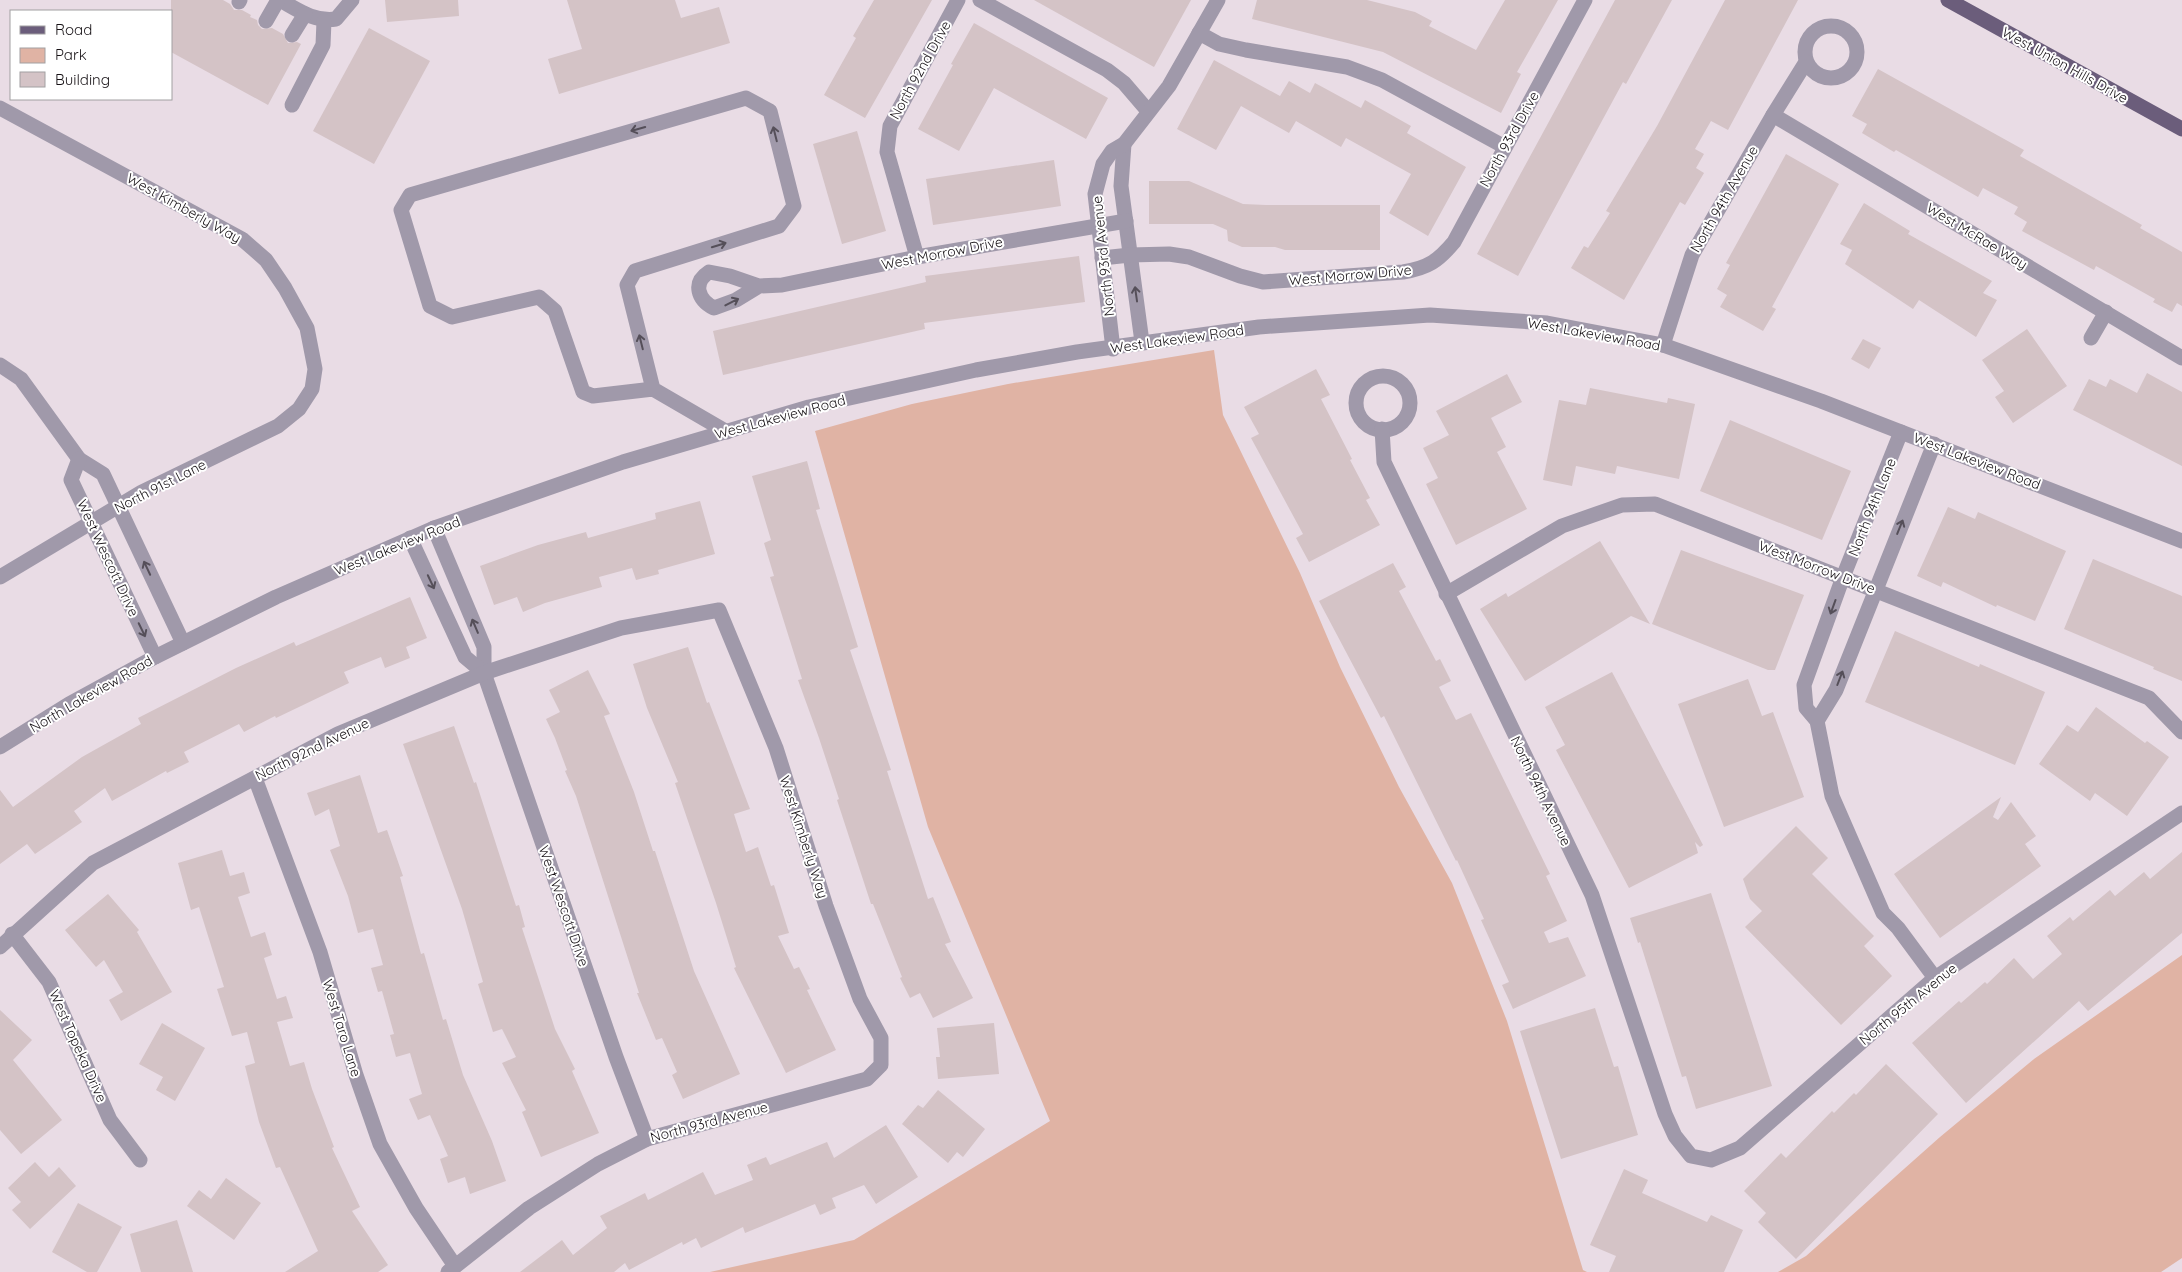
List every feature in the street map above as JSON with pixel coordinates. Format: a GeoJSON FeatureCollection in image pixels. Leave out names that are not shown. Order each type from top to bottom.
{"type":"FeatureCollection","features":[{"type":"Feature","properties":{"kind":"main road","name":"West Union Hills Drive"},"geometry":{"type":"LineString","coordinates":[[1948,0],[2182,129]]}},
{"type":"Feature","properties":{"kind":"street"},"geometry":{"type":"LineString","coordinates":[[266,21],[279,0],[305,14],[324,21],[336,19],[352,0]]}},
{"type":"Feature","properties":{"kind":"street","name":"North 92nd Drive"},"geometry":{"type":"LineString","coordinates":[[917,257],[887,152],[890,126],[958,0]]}},
{"type":"Feature","properties":{"kind":"street"},"geometry":{"type":"LineString","coordinates":[[980,0],[1107,70],[1124,83],[1148,111]]}},
{"type":"Feature","properties":{"kind":"street","name":"North 93rd Avenue"},"geometry":{"type":"LineString","coordinates":[[1113,349],[1095,194],[1098,179],[1103,164],[1112,151],[1124,144],[1169,86],[1218,0]]}},
{"type":"Feature","properties":{"kind":"street","name":"North 93rd Drive"},"geometry":{"type":"LineString","coordinates":[[1422,268],[1435,261],[1454,242],[1585,0]]}},
{"type":"Feature","properties":{"kind":"street"},"geometry":{"type":"LineString","coordinates":[[292,35],[305,14]]}},
{"type":"Feature","properties":{"kind":"street"},"geometry":{"type":"LineString","coordinates":[[292,104],[324,45],[324,21]]}},
{"type":"Feature","properties":{"kind":"street"},"geometry":{"type":"LineString","coordinates":[[1199,33],[1220,44],[1338,65],[1356,70],[1382,80],[1506,147]]}},
{"type":"Feature","properties":{"kind":"street","name":"North 94th Avenue"},"geometry":{"type":"LineString","coordinates":[[1663,345],[1692,255],[1772,115],[1806,62]]}},
{"type":"Feature","properties":{"kind":"street"},"geometry":{"type":"LineString","coordinates":[[653,389],[627,285],[635,271],[779,226],[794,206],[770,111],[746,98],[410,194],[401,210],[430,306],[452,317],[539,297],[555,311],[583,392],[593,396],[653,389],[727,432]]}},
{"type":"Feature","properties":{"kind":"street","name":"West Kimberly Way"},"geometry":{"type":"LineString","coordinates":[[0,108],[242,239],[266,260],[285,288],[307,328],[315,369],[312,389]]}},
{"type":"Feature","properties":{"kind":"street","name":"West McRae Way"},"geometry":{"type":"LineString","coordinates":[[1772,115],[2182,358]]}},
{"type":"Feature","properties":{"kind":"street","name":"North 93rd Avenue"},"geometry":{"type":"LineString","coordinates":[[1124,144],[1121,186],[1142,342]]}},
{"type":"Feature","properties":{"kind":"street","name":"West Morrow Drive"},"geometry":{"type":"LineString","coordinates":[[759,286],[782,285],[917,257],[1099,224],[1126,221]]}},
{"type":"Feature","properties":{"kind":"street","name":"West Morrow Drive"},"geometry":{"type":"LineString","coordinates":[[1102,258],[1169,254],[1189,257],[1233,274],[1263,282],[1404,272],[1422,268]]}},
{"type":"Feature","properties":{"kind":"street"},"geometry":{"type":"LineString","coordinates":[[2091,338],[2106,312]]}},
{"type":"Feature","properties":{"kind":"street","name":"West Lakeview Road"},"geometry":{"type":"LineString","coordinates":[[183,643],[276,597],[434,528],[623,462],[810,407],[976,370],[1077,352],[1113,349],[1142,342],[1259,327],[1430,315],[1547,323],[1663,345],[1934,444],[2182,541]]}},
{"type":"Feature","properties":{"kind":"street"},"geometry":{"type":"LineString","coordinates":[[0,365],[21,379],[79,459],[103,474],[183,643]]}},
{"type":"Feature","properties":{"kind":"street","name":"North 91st Lane"},"geometry":{"type":"LineString","coordinates":[[0,577],[142,492],[278,426],[299,408],[312,389]]}},
{"type":"Feature","properties":{"kind":"street","name":"North 94th Avenue"},"geometry":{"type":"LineString","coordinates":[[1382,429],[1384,462],[1592,895],[1665,1114],[1675,1136],[1691,1156]]}},
{"type":"Feature","properties":{"kind":"street","name":"North 94th Lane"},"geometry":{"type":"LineString","coordinates":[[1902,432],[1844,577],[1804,685],[1806,708],[1817,721],[1832,796],[1883,913],[1898,928],[1935,978]]}},
{"type":"Feature","properties":{"kind":"street"},"geometry":{"type":"LineString","coordinates":[[1817,721],[1836,690],[1934,444]]}},
{"type":"Feature","properties":{"kind":"street","name":"West Wescott Drive"},"geometry":{"type":"LineString","coordinates":[[79,459],[71,480],[155,657]]}},
{"type":"Feature","properties":{"kind":"street","name":"West Morrow Drive"},"geometry":{"type":"LineString","coordinates":[[1446,594],[1562,526],[1622,505],[1655,504],[2149,698],[2182,732]]}},
{"type":"Feature","properties":{"kind":"street","name":"West Wescott Drive"},"geometry":{"type":"LineString","coordinates":[[434,528],[484,647],[484,673],[613,1048],[646,1138]]}},
{"type":"Feature","properties":{"kind":"street"},"geometry":{"type":"LineString","coordinates":[[410,538],[465,657],[484,673]]}},
{"type":"Feature","properties":{"kind":"street","name":"West Kimberly Way"},"geometry":{"type":"LineString","coordinates":[[719,610],[776,748],[826,906],[860,999],[881,1038],[881,1065]]}},
{"type":"Feature","properties":{"kind":"street","name":"North 92nd Avenue"},"geometry":{"type":"LineString","coordinates":[[0,947],[12,934],[93,863],[338,734],[484,673],[620,628],[719,610]]}},
{"type":"Feature","properties":{"kind":"street","name":"North Lakeview Road"},"geometry":{"type":"LineString","coordinates":[[0,747],[69,704],[183,643]]}},
{"type":"Feature","properties":{"kind":"street","name":"West Taro Lane"},"geometry":{"type":"LineString","coordinates":[[255,778],[320,952],[356,1075],[380,1144],[452,1269]]}},
{"type":"Feature","properties":{"kind":"street","name":"North 95th Avenue"},"geometry":{"type":"LineString","coordinates":[[1691,1156],[1711,1160],[1740,1148],[1935,978],[2182,813]]}},
{"type":"Feature","properties":{"kind":"street","name":"West Topeka Drive"},"geometry":{"type":"LineString","coordinates":[[12,934],[49,982],[110,1120],[140,1160]]}},
{"type":"Feature","properties":{"kind":"street","name":"North 93rd Avenue"},"geometry":{"type":"LineString","coordinates":[[452,1269],[529,1208],[598,1164],[646,1138],[867,1079],[881,1065]]}},
{"type":"Feature","properties":{"kind":"green space"},"geometry":{"type":"Polygon","coordinates":[[[1214,350],[1223,415],[1300,573],[1340,667],[1399,787],[1452,883],[1507,1021],[1583,1270],[1587,1272],[710,1272],[854,1240],[1050,1121],[928,827],[815,431],[912,404],[1008,384],[1214,350]]]}},
{"type":"Feature","properties":{"kind":"green space"},"geometry":{"type":"Polygon","coordinates":[[[2182,955],[2182,1258],[2161,1272],[1778,1272],[1806,1256],[1940,1137],[2034,1059],[2182,955]]]}},
{"type":"Feature","properties":{"kind":"building"},"geometry":{"type":"Polygon","coordinates":[[[171,0],[223,0],[230,4],[234,10],[242,10],[251,15],[250,17],[257,20],[258,25],[262,29],[272,28],[283,34],[288,43],[297,42],[301,44],[268,105],[172,53],[171,0]]]}},
{"type":"Feature","properties":{"kind":"building"},"geometry":{"type":"Polygon","coordinates":[[[385,0],[458,0],[459,16],[387,22],[385,0]]]}},
{"type":"Feature","properties":{"kind":"building"},"geometry":{"type":"Polygon","coordinates":[[[567,0],[675,0],[681,18],[719,7],[730,43],[559,94],[548,59],[582,49],[567,0]]]}},
{"type":"Feature","properties":{"kind":"building"},"geometry":{"type":"Polygon","coordinates":[[[874,0],[932,0],[865,118],[824,95],[856,38],[853,36],[874,0]]]}},
{"type":"Feature","properties":{"kind":"building"},"geometry":{"type":"Polygon","coordinates":[[[1034,0],[1191,0],[1154,67],[1034,0]]]}},
{"type":"Feature","properties":{"kind":"building"},"geometry":{"type":"Polygon","coordinates":[[[1257,0],[1367,0],[1415,12],[1432,21],[1429,26],[1476,50],[1505,0],[1558,0],[1517,72],[1521,74],[1501,113],[1383,52],[1252,19],[1257,0]]]}},
{"type":"Feature","properties":{"kind":"building"},"geometry":{"type":"Polygon","coordinates":[[[1615,0],[1672,0],[1626,84],[1623,82],[1518,276],[1477,254],[1615,0]]]}},
{"type":"Feature","properties":{"kind":"building"},"geometry":{"type":"Polygon","coordinates":[[[1725,0],[1798,0],[1728,130],[1711,121],[1695,149],[1704,154],[1696,168],[1704,173],[1685,205],[1680,202],[1624,300],[1571,268],[1584,246],[1588,248],[1610,213],[1606,211],[1657,126],[1725,0]]]}},
{"type":"Feature","properties":{"kind":"building"},"geometry":{"type":"Polygon","coordinates":[[[974,23],[1108,98],[1086,139],[994,88],[959,151],[918,129],[974,23]]]}},
{"type":"Feature","properties":{"kind":"building"},"geometry":{"type":"Polygon","coordinates":[[[369,28],[430,61],[374,164],[313,131],[369,28]]]}},
{"type":"Feature","properties":{"kind":"building"},"geometry":{"type":"Polygon","coordinates":[[[1214,60],[1280,96],[1289,81],[1310,93],[1315,83],[1361,108],[1365,100],[1411,126],[1407,133],[1466,167],[1428,236],[1389,213],[1411,174],[1346,138],[1341,147],[1296,121],[1289,133],[1241,106],[1216,150],[1177,129],[1214,60]]]}},
{"type":"Feature","properties":{"kind":"building"},"geometry":{"type":"Polygon","coordinates":[[[1878,69],[2024,150],[2020,156],[2142,225],[2140,228],[2182,252],[2182,306],[2177,303],[2172,312],[2153,302],[2155,299],[2096,266],[2094,270],[2022,231],[2027,222],[2014,214],[2018,207],[1983,188],[1978,197],[1896,150],[1894,152],[1862,133],[1867,124],[1852,116],[1878,69]]]}},
{"type":"Feature","properties":{"kind":"building"},"geometry":{"type":"Polygon","coordinates":[[[857,131],[886,231],[842,244],[813,144],[857,131]]]}},
{"type":"Feature","properties":{"kind":"building"},"geometry":{"type":"Polygon","coordinates":[[[1786,154],[1839,184],[1772,307],[1776,309],[1763,331],[1720,307],[1727,295],[1717,289],[1730,265],[1726,263],[1786,154]]]}},
{"type":"Feature","properties":{"kind":"building"},"geometry":{"type":"Polygon","coordinates":[[[1054,160],[1061,206],[933,225],[926,179],[1054,160]]]}},
{"type":"Feature","properties":{"kind":"building"},"geometry":{"type":"Polygon","coordinates":[[[1149,181],[1189,181],[1243,204],[1380,205],[1380,250],[1285,250],[1275,247],[1242,247],[1228,241],[1227,230],[1213,224],[1149,224],[1149,181]]]}},
{"type":"Feature","properties":{"kind":"building"},"geometry":{"type":"Polygon","coordinates":[[[1864,203],[1910,231],[1908,234],[1992,281],[1983,293],[1997,300],[1976,337],[1919,300],[1913,309],[1845,264],[1852,250],[1840,244],[1864,203]]]}},
{"type":"Feature","properties":{"kind":"building"},"geometry":{"type":"Polygon","coordinates":[[[1079,256],[1085,302],[924,323],[925,329],[723,375],[713,331],[926,282],[925,276],[1079,256]]]}},
{"type":"Feature","properties":{"kind":"building"},"geometry":{"type":"Polygon","coordinates":[[[2027,329],[2067,386],[2013,423],[1995,397],[2004,391],[1982,360],[2027,329]]]}},
{"type":"Feature","properties":{"kind":"building"},"geometry":{"type":"Polygon","coordinates":[[[1863,339],[1881,348],[1869,369],[1851,359],[1863,339]]]}},
{"type":"Feature","properties":{"kind":"building"},"geometry":{"type":"Polygon","coordinates":[[[1316,369],[1330,395],[1321,399],[1352,459],[1350,460],[1370,498],[1366,500],[1380,525],[1309,562],[1296,538],[1303,534],[1251,438],[1259,434],[1244,407],[1316,369]]]}},
{"type":"Feature","properties":{"kind":"building"},"geometry":{"type":"Polygon","coordinates":[[[2147,373],[2182,392],[2182,466],[2073,410],[2089,379],[2106,387],[2110,379],[2137,393],[2147,373]]]}},
{"type":"Feature","properties":{"kind":"building"},"geometry":{"type":"Polygon","coordinates":[[[1507,374],[1522,402],[1491,418],[1506,447],[1497,452],[1527,509],[1456,545],[1426,484],[1438,478],[1423,448],[1449,435],[1436,411],[1507,374]]]}},
{"type":"Feature","properties":{"kind":"building"},"geometry":{"type":"Polygon","coordinates":[[[1590,388],[1667,403],[1668,398],[1695,404],[1679,479],[1617,466],[1615,474],[1576,466],[1572,486],[1543,480],[1559,400],[1586,405],[1590,388]]]}},
{"type":"Feature","properties":{"kind":"building"},"geometry":{"type":"Polygon","coordinates":[[[1730,420],[1851,471],[1822,540],[1700,491],[1730,420]]]}},
{"type":"Feature","properties":{"kind":"building"},"geometry":{"type":"Polygon","coordinates":[[[807,461],[820,509],[816,510],[858,647],[850,650],[891,770],[887,771],[928,899],[933,897],[951,942],[945,944],[973,998],[933,1018],[920,993],[910,998],[900,978],[902,977],[873,904],[871,904],[837,800],[839,799],[798,680],[802,679],[770,577],[774,576],[764,543],[771,540],[752,476],[807,461]]]}},
{"type":"Feature","properties":{"kind":"building"},"geometry":{"type":"Polygon","coordinates":[[[700,501],[715,554],[658,570],[659,574],[636,580],[632,568],[599,577],[602,587],[545,603],[523,612],[517,597],[494,605],[480,566],[538,545],[586,532],[588,538],[656,519],[655,513],[700,501]]]}},
{"type":"Feature","properties":{"kind":"building"},"geometry":{"type":"Polygon","coordinates":[[[1948,507],[1975,519],[1978,512],[2066,551],[2035,621],[1997,605],[1996,607],[1943,582],[1941,587],[1917,576],[1948,507]]]}},
{"type":"Feature","properties":{"kind":"building"},"geometry":{"type":"Polygon","coordinates":[[[1600,541],[1650,624],[1631,616],[1525,681],[1480,609],[1506,593],[1508,597],[1600,541]]]}},
{"type":"Feature","properties":{"kind":"building"},"geometry":{"type":"Polygon","coordinates":[[[1681,550],[1804,595],[1775,670],[1768,670],[1652,624],[1681,550]]]}},
{"type":"Feature","properties":{"kind":"building"},"geometry":{"type":"Polygon","coordinates":[[[2093,559],[2182,596],[2182,681],[2153,669],[2154,667],[2064,629],[2093,559]]]}},
{"type":"Feature","properties":{"kind":"building"},"geometry":{"type":"Polygon","coordinates":[[[1393,563],[1406,587],[1399,591],[1436,661],[1440,659],[1451,681],[1439,687],[1456,720],[1471,713],[1550,874],[1546,876],[1567,921],[1544,932],[1549,943],[1568,937],[1586,976],[1513,1009],[1502,985],[1509,982],[1481,920],[1484,919],[1457,860],[1384,716],[1381,718],[1319,601],[1393,563]]]}},
{"type":"Feature","properties":{"kind":"building"},"geometry":{"type":"Polygon","coordinates":[[[410,597],[427,638],[406,647],[410,658],[385,668],[381,657],[344,672],[349,683],[244,732],[239,724],[184,752],[189,762],[167,773],[166,771],[112,801],[105,788],[74,811],[82,822],[35,854],[27,844],[0,864],[0,790],[13,807],[82,757],[141,724],[138,718],[236,668],[294,642],[296,646],[410,597]]]}},
{"type":"Feature","properties":{"kind":"building"},"geometry":{"type":"Polygon","coordinates":[[[1895,631],[1979,667],[1980,664],[2045,692],[2015,765],[1865,702],[1895,631]]]}},
{"type":"Feature","properties":{"kind":"building"},"geometry":{"type":"Polygon","coordinates":[[[688,647],[707,703],[709,702],[750,809],[734,814],[746,852],[758,847],[771,886],[774,885],[789,933],[778,936],[794,969],[799,967],[810,989],[807,990],[836,1050],[786,1073],[734,968],[736,967],[716,903],[675,783],[678,782],[647,708],[633,664],[688,647]]]}},
{"type":"Feature","properties":{"kind":"building"},"geometry":{"type":"Polygon","coordinates":[[[588,670],[610,714],[604,716],[634,792],[653,851],[655,851],[694,971],[740,1074],[683,1099],[672,1075],[677,1072],[662,1038],[656,1040],[637,993],[639,993],[576,796],[546,719],[560,712],[549,690],[588,670]]]}},
{"type":"Feature","properties":{"kind":"building"},"geometry":{"type":"Polygon","coordinates":[[[1612,672],[1703,845],[1700,847],[1695,842],[1698,853],[1629,888],[1556,750],[1565,745],[1545,707],[1612,672]]]}},
{"type":"Feature","properties":{"kind":"building"},"geometry":{"type":"Polygon","coordinates":[[[1748,679],[1762,716],[1773,712],[1804,797],[1724,827],[1678,704],[1748,679]]]}},
{"type":"Feature","properties":{"kind":"building"},"geometry":{"type":"Polygon","coordinates":[[[2096,707],[2145,743],[2147,741],[2169,757],[2127,816],[2095,793],[2090,801],[2039,764],[2067,725],[2078,732],[2096,707]]]}},
{"type":"Feature","properties":{"kind":"building"},"geometry":{"type":"Polygon","coordinates":[[[454,726],[474,783],[476,782],[516,906],[519,905],[525,927],[522,928],[555,1029],[575,1069],[572,1071],[599,1133],[541,1157],[522,1112],[526,1110],[502,1063],[516,1057],[502,1029],[493,1032],[478,984],[483,982],[462,909],[403,744],[454,726]]]}},
{"type":"Feature","properties":{"kind":"building"},"geometry":{"type":"Polygon","coordinates":[[[360,775],[378,833],[387,830],[403,876],[400,877],[421,954],[424,953],[443,1020],[446,1019],[463,1075],[492,1141],[506,1181],[470,1194],[465,1177],[448,1183],[440,1159],[448,1156],[430,1115],[418,1120],[409,1099],[422,1094],[410,1053],[396,1057],[390,1035],[394,1034],[382,991],[378,992],[371,968],[383,965],[373,929],[358,933],[348,896],[330,850],[340,846],[329,809],[315,816],[307,793],[360,775]]]}},
{"type":"Feature","properties":{"kind":"building"},"geometry":{"type":"Polygon","coordinates":[[[2001,797],[1993,817],[1998,820],[2011,802],[2036,836],[2025,844],[2041,866],[1940,938],[1894,874],[2001,797]]]}},
{"type":"Feature","properties":{"kind":"building"},"geometry":{"type":"Polygon","coordinates":[[[1796,826],[1828,858],[1812,874],[1874,936],[1864,946],[1892,976],[1841,1025],[1745,927],[1762,911],[1750,899],[1743,879],[1796,826]]]}},
{"type":"Feature","properties":{"kind":"building"},"geometry":{"type":"Polygon","coordinates":[[[222,850],[230,876],[244,872],[250,893],[238,897],[251,937],[265,932],[272,955],[264,958],[277,999],[286,996],[293,1018],[277,1022],[290,1066],[304,1062],[334,1147],[332,1148],[360,1207],[352,1211],[388,1265],[378,1272],[285,1272],[318,1251],[280,1167],[276,1168],[259,1122],[245,1066],[255,1063],[247,1032],[232,1036],[217,989],[224,987],[199,907],[191,910],[178,863],[222,850]]]}},
{"type":"Feature","properties":{"kind":"building"},"geometry":{"type":"Polygon","coordinates":[[[2182,852],[2182,933],[2088,1011],[2079,1001],[1966,1103],[1912,1043],[1959,1001],[1961,1003],[1985,982],[1987,984],[2014,958],[2033,979],[2062,954],[2047,936],[2070,917],[2073,921],[2110,890],[2115,896],[2144,872],[2150,879],[2182,852]]]}},
{"type":"Feature","properties":{"kind":"building"},"geometry":{"type":"Polygon","coordinates":[[[1711,893],[1772,1086],[1696,1109],[1686,1076],[1682,1077],[1640,942],[1638,943],[1630,918],[1711,893]]]}},
{"type":"Feature","properties":{"kind":"building"},"geometry":{"type":"Polygon","coordinates":[[[108,894],[139,930],[137,932],[172,992],[121,1021],[109,1000],[123,992],[104,960],[96,967],[65,930],[108,894]]]}},
{"type":"Feature","properties":{"kind":"building"},"geometry":{"type":"Polygon","coordinates":[[[1595,1008],[1614,1067],[1618,1066],[1638,1135],[1561,1159],[1520,1031],[1595,1008]]]}},
{"type":"Feature","properties":{"kind":"building"},"geometry":{"type":"Polygon","coordinates":[[[0,1010],[32,1040],[13,1060],[62,1120],[21,1154],[0,1130],[0,1010]]]}},
{"type":"Feature","properties":{"kind":"building"},"geometry":{"type":"Polygon","coordinates":[[[162,1023],[205,1048],[175,1101],[156,1090],[163,1077],[139,1064],[162,1023]]]}},
{"type":"Feature","properties":{"kind":"building"},"geometry":{"type":"Polygon","coordinates":[[[994,1023],[999,1074],[938,1079],[936,1057],[940,1057],[937,1028],[994,1023]]]}},
{"type":"Feature","properties":{"kind":"building"},"geometry":{"type":"Polygon","coordinates":[[[1886,1064],[1938,1114],[1796,1259],[1758,1222],[1766,1213],[1744,1191],[1781,1153],[1786,1158],[1832,1111],[1834,1113],[1854,1093],[1856,1095],[1886,1064]]]}},
{"type":"Feature","properties":{"kind":"building"},"geometry":{"type":"Polygon","coordinates":[[[938,1090],[985,1129],[963,1157],[957,1152],[948,1163],[902,1124],[918,1105],[923,1108],[938,1090]]]}},
{"type":"Feature","properties":{"kind":"building"},"geometry":{"type":"Polygon","coordinates":[[[886,1125],[918,1177],[876,1204],[864,1185],[832,1198],[836,1208],[820,1215],[815,1204],[745,1233],[743,1227],[701,1248],[696,1238],[683,1245],[682,1242],[629,1270],[625,1263],[614,1272],[520,1272],[562,1240],[573,1255],[607,1228],[600,1216],[645,1193],[648,1200],[703,1172],[715,1195],[753,1180],[747,1165],[766,1157],[770,1165],[827,1142],[834,1158],[886,1125]]]}},
{"type":"Feature","properties":{"kind":"building"},"geometry":{"type":"Polygon","coordinates":[[[35,1162],[49,1177],[59,1167],[76,1186],[30,1229],[12,1210],[21,1202],[8,1188],[35,1162]]]}},
{"type":"Feature","properties":{"kind":"building"},"geometry":{"type":"Polygon","coordinates":[[[1624,1169],[1648,1180],[1642,1193],[1707,1222],[1711,1215],[1743,1230],[1724,1272],[1609,1272],[1616,1256],[1590,1245],[1624,1169]]]}},
{"type":"Feature","properties":{"kind":"building"},"geometry":{"type":"Polygon","coordinates":[[[226,1178],[261,1203],[234,1240],[187,1206],[199,1190],[211,1199],[226,1178]]]}},
{"type":"Feature","properties":{"kind":"building"},"geometry":{"type":"Polygon","coordinates":[[[78,1203],[122,1227],[97,1272],[87,1272],[52,1252],[78,1203]]]}},
{"type":"Feature","properties":{"kind":"building"},"geometry":{"type":"Polygon","coordinates":[[[177,1220],[193,1272],[141,1272],[130,1234],[177,1220]]]}}]}
